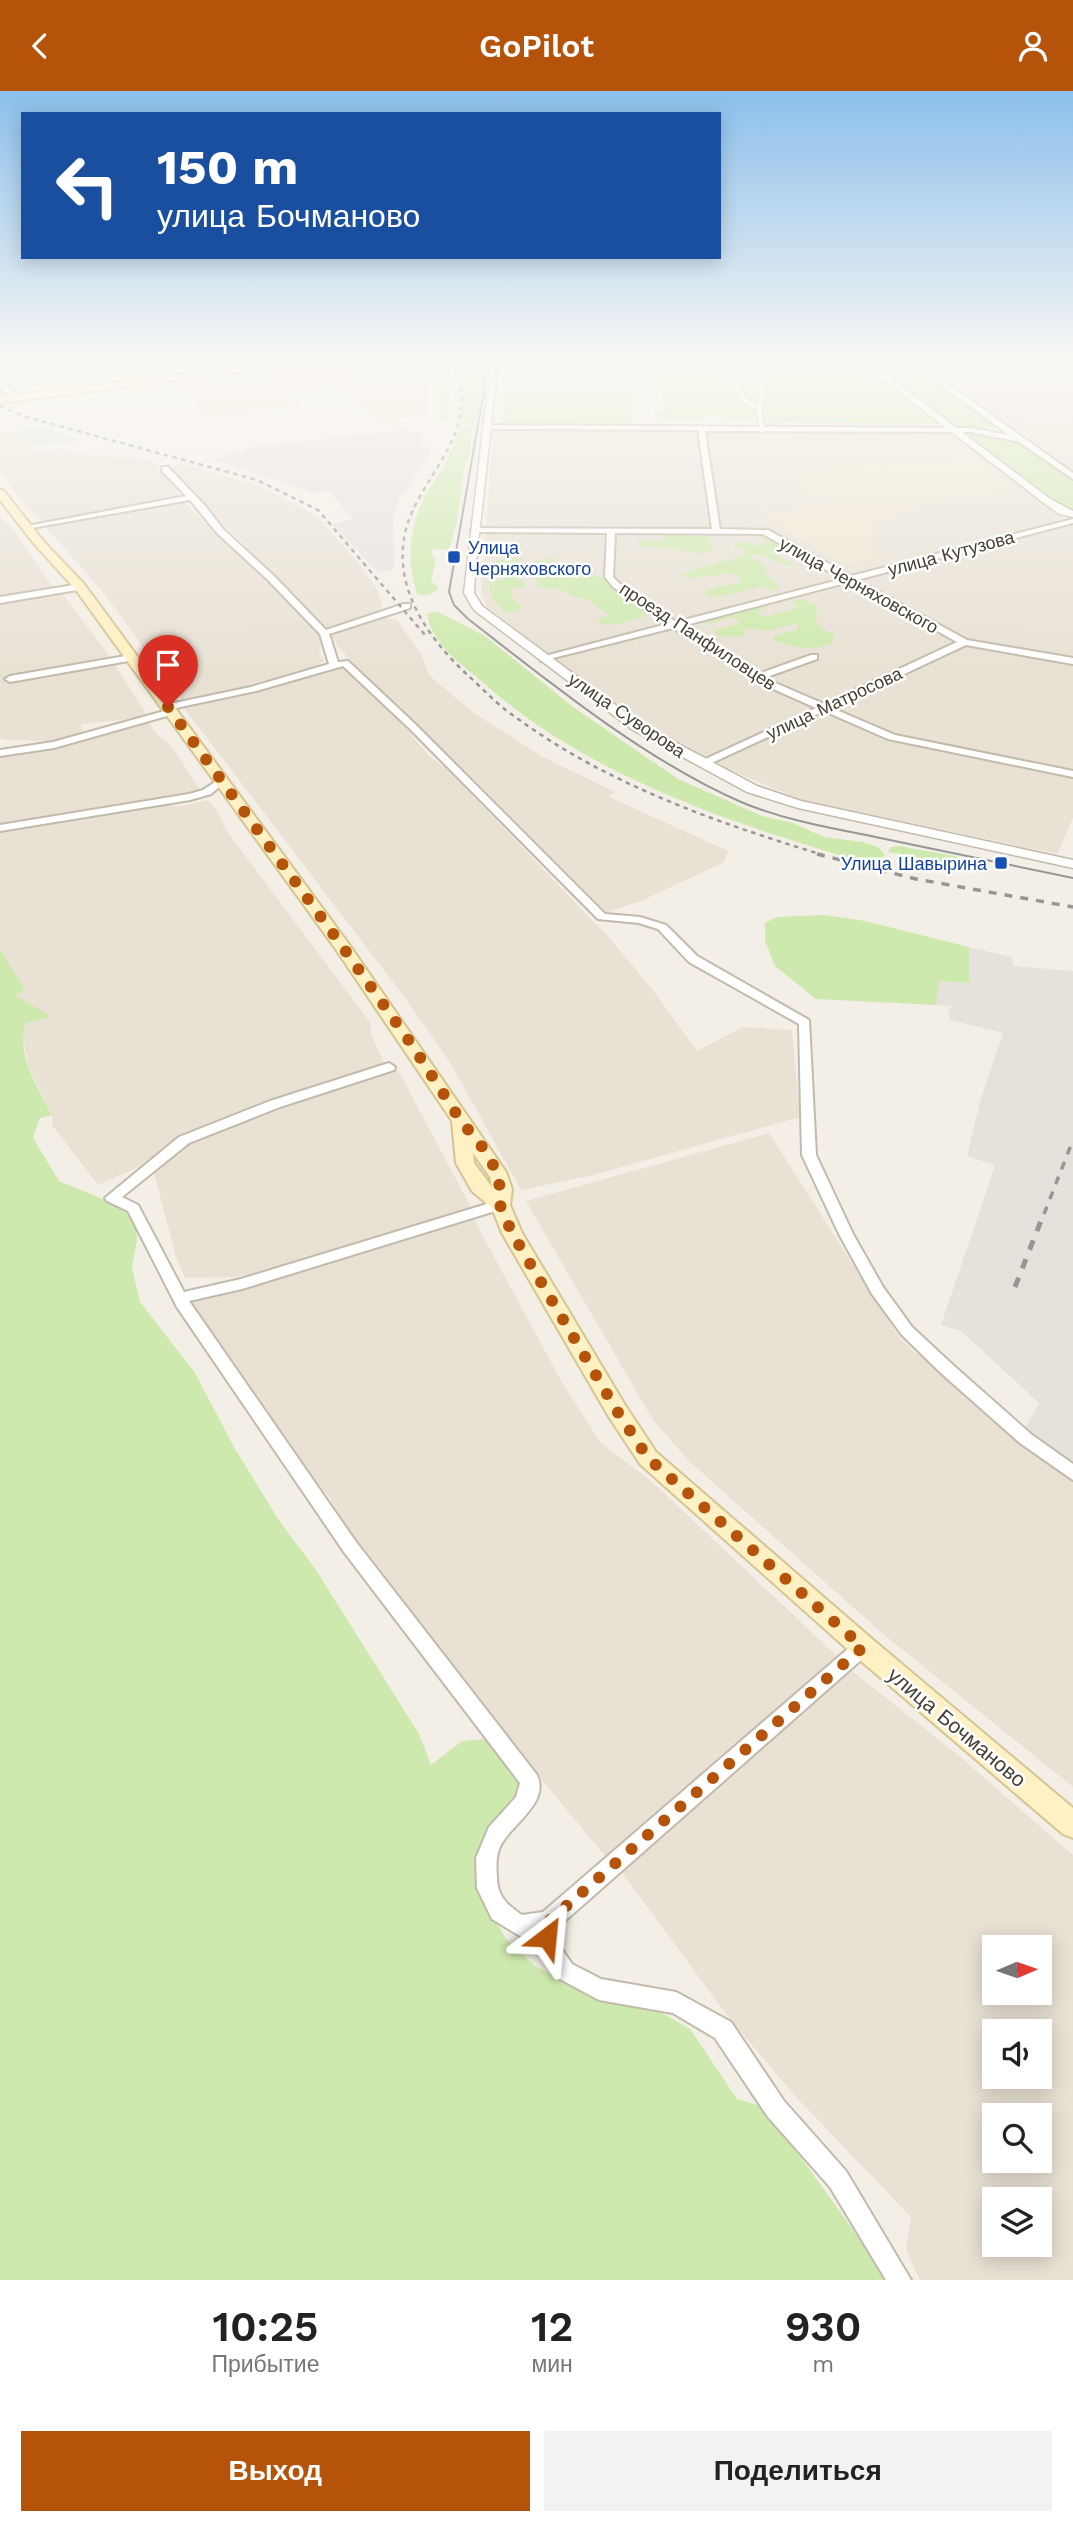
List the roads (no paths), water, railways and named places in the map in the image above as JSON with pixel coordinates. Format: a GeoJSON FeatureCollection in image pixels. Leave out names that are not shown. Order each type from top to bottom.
{"type":"FeatureCollection","features":[{"type":"Feature","properties":{"kind":"main road","name":"улица Бочманово"},"geometry":{"type":"LineString","coordinates":[[1,497],[80,587],[412,1045],[461,1121],[463,1156],[470,1173],[479,1186],[500,1205],[512,1233],[535,1273],[648,1458],[863,1647],[1073,1825]]}},
{"type":"Feature","properties":{"kind":"street","name":"улица Суворова"},"geometry":{"type":"LineString","coordinates":[[483,464],[469,593],[478,608],[637,727],[752,789],[798,804],[1072,860]]}},
{"type":"Feature","properties":{"kind":"street"},"geometry":{"type":"LineString","coordinates":[[706,464],[716,532]]}},
{"type":"Feature","properties":{"kind":"street"},"geometry":{"type":"LineString","coordinates":[[999,464],[1063,512],[1073,514]]}},
{"type":"Feature","properties":{"kind":"street"},"geometry":{"type":"LineString","coordinates":[[1055,464],[1073,477]]}},
{"type":"Feature","properties":{"kind":"street"},"geometry":{"type":"LineString","coordinates":[[165,469],[220,531],[271,578],[324,633],[334,664]]}},
{"type":"Feature","properties":{"kind":"street"},"geometry":{"type":"LineString","coordinates":[[26,527],[192,497]]}},
{"type":"Feature","properties":{"kind":"street","name":"улица Кутузова"},"geometry":{"type":"LineString","coordinates":[[544,659],[1073,521]]}},
{"type":"Feature","properties":{"kind":"street","name":"улица Черняховского"},"geometry":{"type":"LineString","coordinates":[[475,530],[765,532],[965,642],[1073,661]]}},
{"type":"Feature","properties":{"kind":"street","name":"проезд Панфиловцев"},"geometry":{"type":"LineString","coordinates":[[611,531],[609,577],[674,625],[757,677],[892,737],[1073,774]]}},
{"type":"Feature","properties":{"kind":"street"},"geometry":{"type":"LineString","coordinates":[[0,600],[80,587]]}},
{"type":"Feature","properties":{"kind":"street"},"geometry":{"type":"LineString","coordinates":[[324,633],[407,606]]}},
{"type":"Feature","properties":{"kind":"street","name":"улица Матросова"},"geometry":{"type":"LineString","coordinates":[[703,764],[965,642]]}},
{"type":"Feature","properties":{"kind":"street"},"geometry":{"type":"LineString","coordinates":[[757,677],[814,657]]}},
{"type":"Feature","properties":{"kind":"street"},"geometry":{"type":"LineString","coordinates":[[10,679],[131,658]]}},
{"type":"Feature","properties":{"kind":"street"},"geometry":{"type":"LineString","coordinates":[[0,753],[54,745],[169,710],[345,663],[412,726],[603,917],[640,920],[662,927],[693,959],[748,992],[791,1013],[805,1024],[809,1155],[846,1234],[877,1290],[907,1331],[948,1370],[1026,1439],[1073,1473]]}},
{"type":"Feature","properties":{"kind":"street"},"geometry":{"type":"LineString","coordinates":[[0,828],[190,797],[207,792],[221,781]]}},
{"type":"Feature","properties":{"kind":"street"},"geometry":{"type":"LineString","coordinates":[[389,1067],[275,1104],[184,1140],[112,1198],[133,1208],[179,1298],[350,1547],[530,1781],[525,1802],[496,1834],[486,1858],[487,1888],[499,1912],[520,1926],[548,1922],[863,1647]]}},
{"type":"Feature","properties":{"kind":"street"},"geometry":{"type":"LineString","coordinates":[[179,1298],[242,1284],[500,1205]]}},
{"type":"Feature","properties":{"kind":"street"},"geometry":{"type":"LineString","coordinates":[[548,1922],[547,1937],[552,1954],[565,1971],[599,1989],[676,2003],[723,2030],[776,2109],[838,2179],[899,2280]]}},
{"type":"Feature","properties":{"kind":"tram line"},"geometry":{"type":"LineString","coordinates":[[471,464],[449,592],[454,605],[467,618],[599,718],[669,765],[705,785],[741,802],[776,814],[812,824],[1073,878]]}},
{"type":"Feature","properties":{"kind":"railway"},"geometry":{"type":"LineString","coordinates":[[199,464],[257,480],[318,510],[425,635]]}},
{"type":"Feature","properties":{"kind":"railway"},"geometry":{"type":"LineString","coordinates":[[438,464],[409,520],[404,539],[403,560],[406,580],[421,618],[459,667],[503,708],[586,762],[663,799],[742,829],[823,855]]}},
{"type":"Feature","properties":{"kind":"railway"},"geometry":{"type":"LineString","coordinates":[[817,854],[916,879],[1073,907]]}},
{"type":"Feature","properties":{"kind":"railway"},"geometry":{"type":"LineString","coordinates":[[1044,1214],[1073,1140]]}},
{"type":"Feature","properties":{"kind":"railway"},"geometry":{"type":"LineString","coordinates":[[1015,1287],[1044,1213]]}},
{"type":"Feature","properties":{"kind":"place","name":"Улица Черняховского"},"geometry":{"type":"Point","coordinates":[454,557]}},
{"type":"Feature","properties":{"kind":"place","name":"Улица Шавырина"},"geometry":{"type":"Point","coordinates":[1001,863]}}]}
